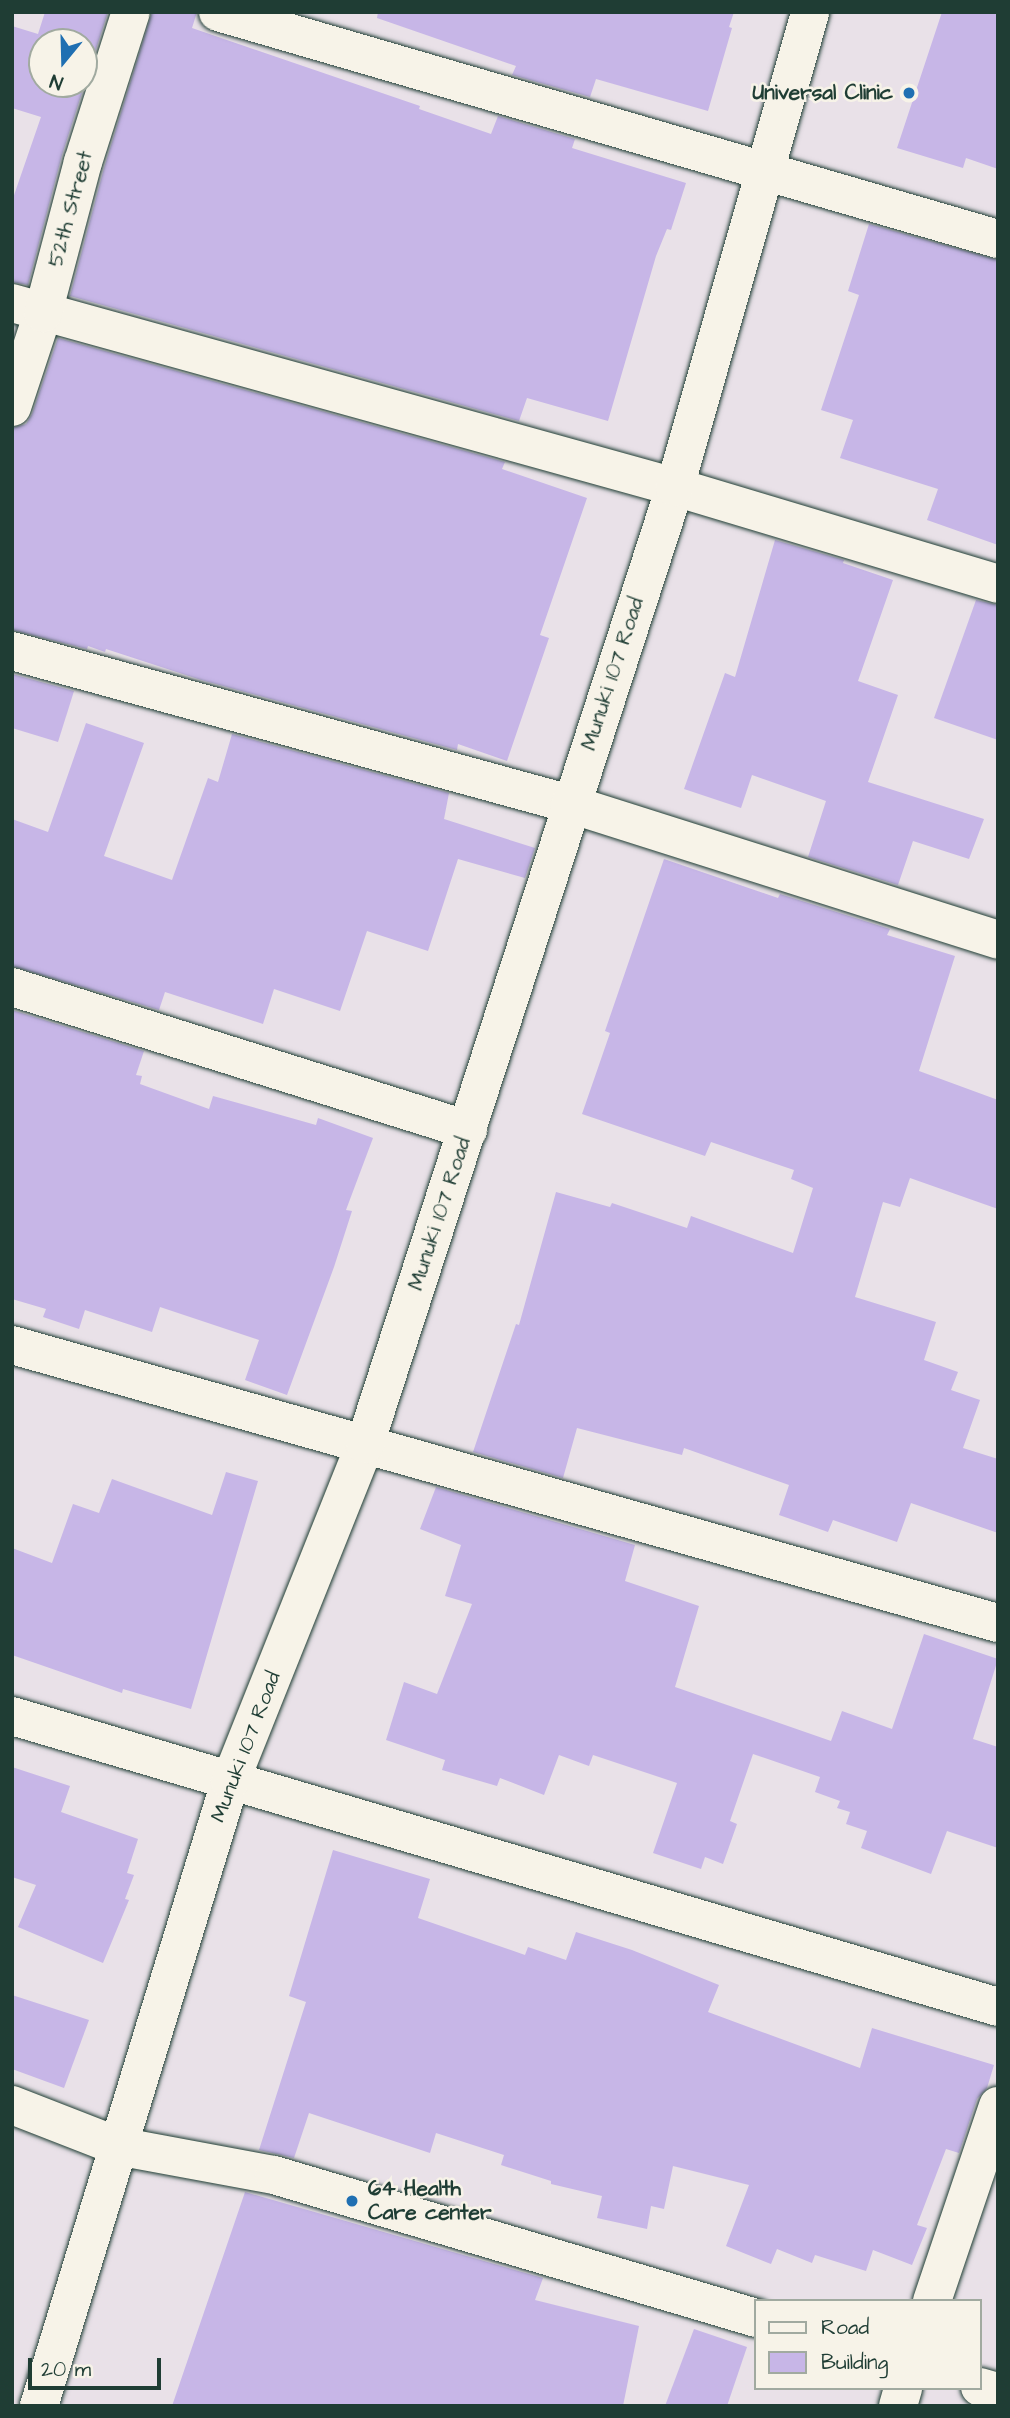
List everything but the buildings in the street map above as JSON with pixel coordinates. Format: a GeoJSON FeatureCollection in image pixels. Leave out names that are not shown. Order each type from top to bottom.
{"type":"FeatureCollection","features":[{"type":"Feature","properties":{"kind":"street","name":"52th Street"},"geometry":{"type":"LineString","coordinates":[[12,407],[28,308],[83,162],[131,12]]}},
{"type":"Feature","properties":{"kind":"street"},"geometry":{"type":"LineString","coordinates":[[218,12],[998,239]]}},
{"type":"Feature","properties":{"kind":"street","name":"Munuki 107 Road"},"geometry":{"type":"LineString","coordinates":[[39,2406],[230,1782],[365,1444],[468,1130],[570,804],[675,487],[810,12]]}},
{"type":"Feature","properties":{"kind":"street"},"geometry":{"type":"LineString","coordinates":[[28,308],[675,487],[998,584]]}},
{"type":"Feature","properties":{"kind":"street"},"geometry":{"type":"LineString","coordinates":[[12,651],[570,804],[998,940]]}},
{"type":"Feature","properties":{"kind":"street"},"geometry":{"type":"LineString","coordinates":[[12,988],[468,1130]]}},
{"type":"Feature","properties":{"kind":"street"},"geometry":{"type":"LineString","coordinates":[[12,1345],[998,1623]]}},
{"type":"Feature","properties":{"kind":"street"},"geometry":{"type":"LineString","coordinates":[[12,1716],[998,2007]]}},
{"type":"Feature","properties":{"kind":"street"},"geometry":{"type":"LineString","coordinates":[[12,2105],[117,2146],[274,2175],[754,2317]]}},
{"type":"Feature","properties":{"kind":"street"},"geometry":{"type":"LineString","coordinates":[[933,2299],[998,2106]]}},
{"type":"Feature","properties":{"kind":"place","name":"Universal Clinic"},"geometry":{"type":"Point","coordinates":[909,93]}},
{"type":"Feature","properties":{"kind":"place","name":"64 Health Care center"},"geometry":{"type":"Point","coordinates":[352,2201]}}]}
